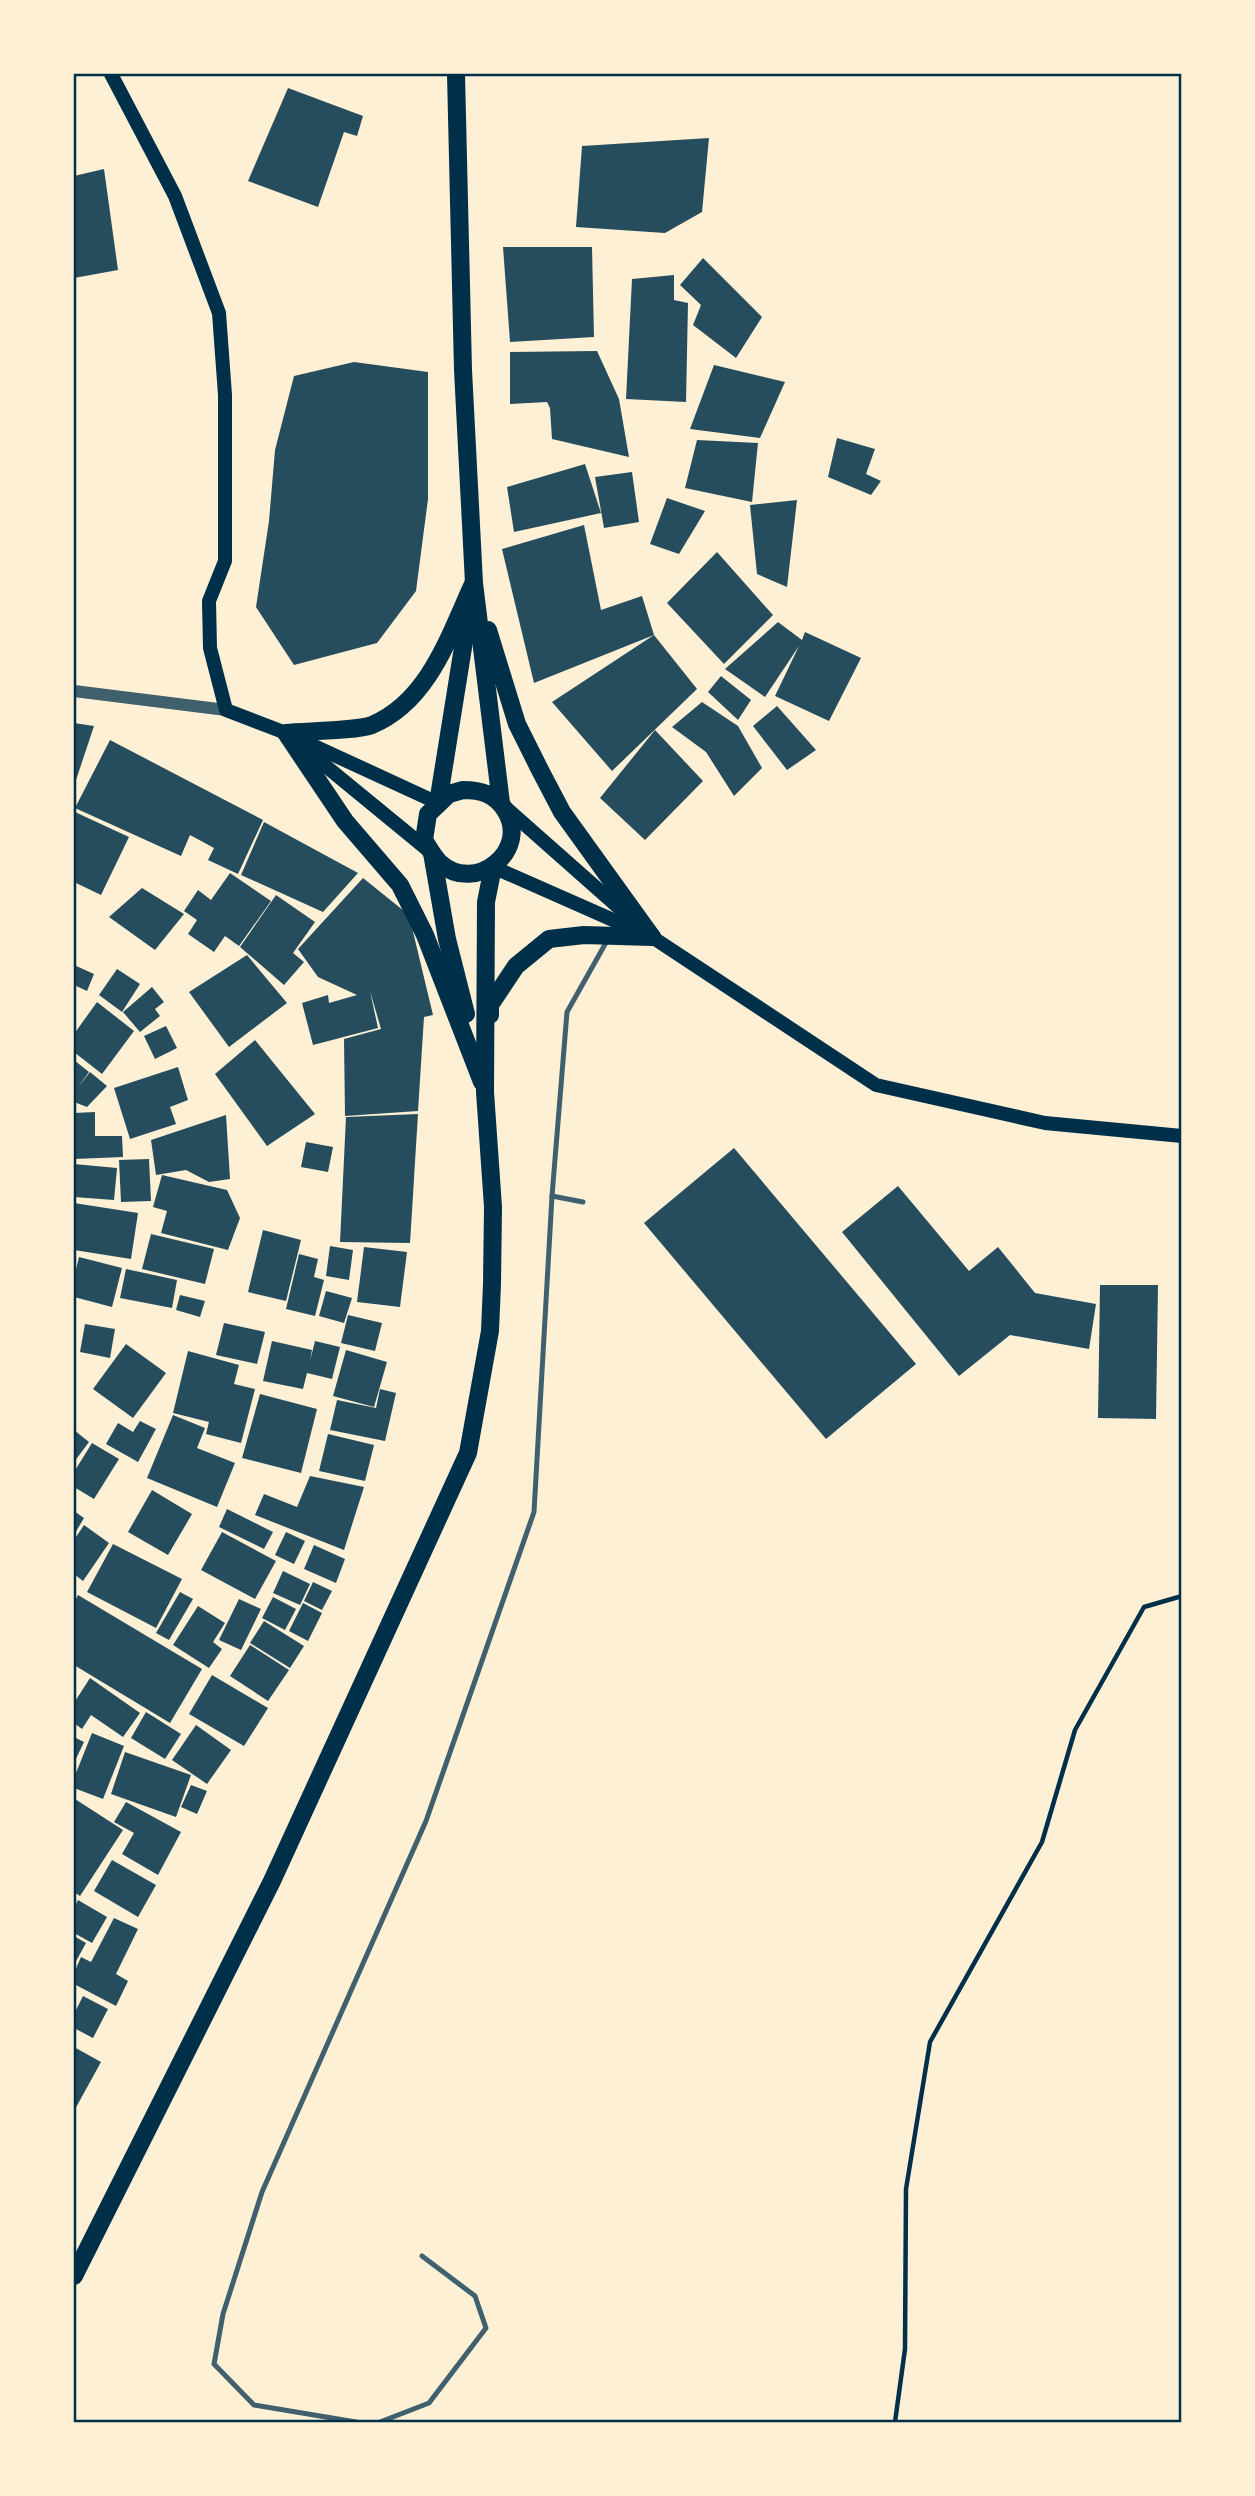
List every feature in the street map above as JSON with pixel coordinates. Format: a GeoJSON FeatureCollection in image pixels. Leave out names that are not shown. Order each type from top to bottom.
{"type":"FeatureCollection","features":[{"type":"Feature","properties":{"kind":"main road"},"geometry":{"type":"LineString","coordinates":[[111,74],[175,196],[219,313],[225,395],[225,561],[209,601],[210,648],[226,710],[286,733],[438,803]]}},
{"type":"Feature","properties":{"kind":"main road"},"geometry":{"type":"LineString","coordinates":[[456,74],[463,370],[474,583],[501,803],[509,816],[511,837],[503,857],[493,867],[480,873],[466,874],[441,864],[432,853],[425,840],[424,827],[428,814],[449,794],[477,790],[501,803],[652,937],[876,1085],[1045,1123],[1181,1136]]}},
{"type":"Feature","properties":{"kind":"main road"},"geometry":{"type":"LineString","coordinates":[[286,733],[370,726],[404,707],[419,690],[438,657],[474,583]]}},
{"type":"Feature","properties":{"kind":"main road"},"geometry":{"type":"LineString","coordinates":[[438,803],[474,583]]}},
{"type":"Feature","properties":{"kind":"main road"},"geometry":{"type":"LineString","coordinates":[[474,583],[517,724],[535,760],[562,812],[652,937]]}},
{"type":"Feature","properties":{"kind":"main road"},"geometry":{"type":"LineString","coordinates":[[286,733],[432,853],[447,939],[485,1092]]}},
{"type":"Feature","properties":{"kind":"main road"},"geometry":{"type":"LineString","coordinates":[[286,733],[345,821],[400,885],[425,935],[485,1092]]}},
{"type":"Feature","properties":{"kind":"main road"},"geometry":{"type":"LineString","coordinates":[[493,867],[652,937]]}},
{"type":"Feature","properties":{"kind":"main road"},"geometry":{"type":"LineString","coordinates":[[74,2276],[272,1881],[468,1453],[490,1331],[493,1207],[485,1092],[486,902],[493,867]]}},
{"type":"Feature","properties":{"kind":"main road"},"geometry":{"type":"LineString","coordinates":[[485,1092],[490,1005],[516,966],[549,939],[584,935],[652,937]]}},
{"type":"Feature","properties":{"kind":"street"},"geometry":{"type":"LineString","coordinates":[[74,691],[226,710]]}},
{"type":"Feature","properties":{"kind":"lane"},"geometry":{"type":"LineString","coordinates":[[356,2423],[254,2405],[214,2364],[223,2314],[262,2192],[426,1821],[534,1512],[552,1196],[567,1012],[609,936]]}},
{"type":"Feature","properties":{"kind":"lane"},"geometry":{"type":"LineString","coordinates":[[552,1196],[583,1202]]}},
{"type":"Feature","properties":{"kind":"lane"},"geometry":{"type":"LineString","coordinates":[[380,2423],[429,2403],[486,2328],[475,2296],[422,2256]]}},
{"type":"Feature","properties":{"kind":"path"},"geometry":{"type":"LineString","coordinates":[[895,2423],[905,2349],[906,2189],[930,2042],[1042,1842],[1075,1730],[1144,1607],[1181,1595]]}},
{"type":"Feature","properties":{"kind":"building"},"geometry":{"type":"Polygon","coordinates":[[[288,88],[363,116],[357,136],[344,132],[318,207],[248,181],[288,88]]]}},
{"type":"Feature","properties":{"kind":"building"},"geometry":{"type":"Polygon","coordinates":[[[709,138],[702,212],[665,233],[576,227],[582,146],[709,138]]]}},
{"type":"Feature","properties":{"kind":"building"},"geometry":{"type":"Polygon","coordinates":[[[104,169],[118,270],[74,278],[74,176],[104,169]]]}},
{"type":"Feature","properties":{"kind":"building"},"geometry":{"type":"Polygon","coordinates":[[[503,247],[592,247],[594,337],[510,342],[503,247]]]}},
{"type":"Feature","properties":{"kind":"building"},"geometry":{"type":"Polygon","coordinates":[[[703,258],[762,317],[736,358],[693,325],[701,305],[680,285],[703,258]]]}},
{"type":"Feature","properties":{"kind":"building"},"geometry":{"type":"Polygon","coordinates":[[[674,275],[674,300],[688,303],[686,402],[626,399],[632,279],[674,275]]]}},
{"type":"Feature","properties":{"kind":"building"},"geometry":{"type":"Polygon","coordinates":[[[597,351],[619,399],[629,457],[552,439],[550,408],[547,402],[510,404],[510,352],[597,351]]]}},
{"type":"Feature","properties":{"kind":"building"},"geometry":{"type":"Polygon","coordinates":[[[354,362],[428,372],[428,499],[416,591],[377,643],[294,665],[256,607],[269,521],[275,450],[294,376],[354,362]]]}},
{"type":"Feature","properties":{"kind":"building"},"geometry":{"type":"Polygon","coordinates":[[[714,365],[785,382],[760,438],[690,429],[714,365]]]}},
{"type":"Feature","properties":{"kind":"building"},"geometry":{"type":"Polygon","coordinates":[[[837,438],[875,449],[866,474],[881,481],[871,495],[828,477],[837,438]]]}},
{"type":"Feature","properties":{"kind":"building"},"geometry":{"type":"Polygon","coordinates":[[[697,440],[758,443],[752,502],[685,488],[697,440]]]}},
{"type":"Feature","properties":{"kind":"building"},"geometry":{"type":"Polygon","coordinates":[[[585,464],[601,513],[514,532],[507,487],[585,464]]]}},
{"type":"Feature","properties":{"kind":"building"},"geometry":{"type":"Polygon","coordinates":[[[632,472],[639,522],[604,528],[595,477],[632,472]]]}},
{"type":"Feature","properties":{"kind":"building"},"geometry":{"type":"Polygon","coordinates":[[[667,498],[705,511],[679,554],[650,544],[667,498]]]}},
{"type":"Feature","properties":{"kind":"building"},"geometry":{"type":"Polygon","coordinates":[[[797,500],[787,587],[757,574],[750,505],[797,500]]]}},
{"type":"Feature","properties":{"kind":"building"},"geometry":{"type":"Polygon","coordinates":[[[584,525],[601,610],[642,596],[654,635],[534,683],[502,549],[584,525]]]}},
{"type":"Feature","properties":{"kind":"building"},"geometry":{"type":"Polygon","coordinates":[[[717,552],[773,615],[724,664],[667,603],[717,552]]]}},
{"type":"Feature","properties":{"kind":"building"},"geometry":{"type":"Polygon","coordinates":[[[778,622],[802,640],[805,632],[861,658],[829,721],[775,696],[799,646],[765,697],[725,669],[778,622]]]}},
{"type":"Feature","properties":{"kind":"building"},"geometry":{"type":"Polygon","coordinates":[[[654,635],[697,689],[612,771],[552,702],[654,635]]]}},
{"type":"Feature","properties":{"kind":"building"},"geometry":{"type":"Polygon","coordinates":[[[721,676],[751,700],[738,720],[708,692],[721,676]]]}},
{"type":"Feature","properties":{"kind":"building"},"geometry":{"type":"Polygon","coordinates":[[[702,702],[738,726],[762,768],[734,796],[706,752],[672,727],[702,702]]]}},
{"type":"Feature","properties":{"kind":"building"},"geometry":{"type":"Polygon","coordinates":[[[777,706],[816,750],[787,770],[753,726],[777,706]]]}},
{"type":"Feature","properties":{"kind":"building"},"geometry":{"type":"Polygon","coordinates":[[[74,723],[94,726],[74,786],[74,723]]]}},
{"type":"Feature","properties":{"kind":"building"},"geometry":{"type":"Polygon","coordinates":[[[655,730],[703,781],[645,840],[600,798],[655,730]]]}},
{"type":"Feature","properties":{"kind":"building"},"geometry":{"type":"Polygon","coordinates":[[[110,740],[263,820],[238,874],[208,860],[214,848],[190,835],[181,856],[75,808],[110,740]]]}},
{"type":"Feature","properties":{"kind":"building"},"geometry":{"type":"Polygon","coordinates":[[[75,812],[129,837],[101,895],[74,882],[75,812]]]}},
{"type":"Feature","properties":{"kind":"building"},"geometry":{"type":"Polygon","coordinates":[[[264,822],[358,873],[323,912],[241,875],[264,822]]]}},
{"type":"Feature","properties":{"kind":"building"},"geometry":{"type":"Polygon","coordinates":[[[230,873],[271,901],[239,946],[225,936],[214,952],[188,934],[197,920],[184,911],[198,890],[211,900],[230,873]]]}},
{"type":"Feature","properties":{"kind":"building"},"geometry":{"type":"Polygon","coordinates":[[[363,878],[409,915],[433,1015],[424,1017],[418,1111],[345,1116],[344,1039],[381,1029],[370,991],[378,1028],[313,1045],[302,1003],[328,995],[329,1003],[357,995],[318,977],[298,949],[363,878]]]}},
{"type":"Feature","properties":{"kind":"building"},"geometry":{"type":"Polygon","coordinates":[[[142,888],[184,914],[155,950],[109,917],[142,888]]]}},
{"type":"Feature","properties":{"kind":"building"},"geometry":{"type":"Polygon","coordinates":[[[276,895],[315,922],[293,953],[304,962],[284,985],[240,947],[276,895]]]}},
{"type":"Feature","properties":{"kind":"building"},"geometry":{"type":"Polygon","coordinates":[[[247,955],[287,1003],[229,1047],[189,992],[247,955]]]}},
{"type":"Feature","properties":{"kind":"building"},"geometry":{"type":"Polygon","coordinates":[[[74,965],[94,974],[87,991],[74,985],[74,965]]]}},
{"type":"Feature","properties":{"kind":"building"},"geometry":{"type":"Polygon","coordinates":[[[117,969],[140,984],[122,1012],[99,995],[117,969]]]}},
{"type":"Feature","properties":{"kind":"building"},"geometry":{"type":"Polygon","coordinates":[[[152,987],[164,1002],[155,1009],[160,1016],[140,1032],[123,1012],[152,987]]]}},
{"type":"Feature","properties":{"kind":"building"},"geometry":{"type":"Polygon","coordinates":[[[97,1002],[134,1031],[102,1074],[74,1052],[74,1034],[97,1002]]]}},
{"type":"Feature","properties":{"kind":"building"},"geometry":{"type":"Polygon","coordinates":[[[166,1026],[177,1048],[155,1059],[144,1036],[166,1026]]]}},
{"type":"Feature","properties":{"kind":"building"},"geometry":{"type":"Polygon","coordinates":[[[255,1040],[315,1114],[267,1146],[215,1074],[255,1040]]]}},
{"type":"Feature","properties":{"kind":"building"},"geometry":{"type":"Polygon","coordinates":[[[74,1060],[89,1072],[78,1087],[90,1072],[107,1086],[87,1107],[74,1102],[74,1060]]]}},
{"type":"Feature","properties":{"kind":"building"},"geometry":{"type":"Polygon","coordinates":[[[178,1067],[188,1100],[170,1107],[176,1124],[130,1139],[114,1088],[178,1067]]]}},
{"type":"Feature","properties":{"kind":"building"},"geometry":{"type":"Polygon","coordinates":[[[95,1112],[95,1136],[122,1136],[123,1157],[74,1159],[74,1113],[95,1112]]]}},
{"type":"Feature","properties":{"kind":"building"},"geometry":{"type":"Polygon","coordinates":[[[418,1114],[410,1243],[340,1242],[346,1117],[418,1114]]]}},
{"type":"Feature","properties":{"kind":"building"},"geometry":{"type":"Polygon","coordinates":[[[226,1115],[230,1179],[209,1182],[186,1170],[156,1175],[151,1140],[226,1115]]]}},
{"type":"Feature","properties":{"kind":"building"},"geometry":{"type":"Polygon","coordinates":[[[306,1142],[333,1147],[328,1172],[301,1167],[306,1142]]]}},
{"type":"Feature","properties":{"kind":"building"},"geometry":{"type":"Polygon","coordinates":[[[734,1148],[916,1364],[826,1439],[644,1223],[734,1148]]]}},
{"type":"Feature","properties":{"kind":"building"},"geometry":{"type":"Polygon","coordinates":[[[149,1159],[151,1201],[121,1202],[119,1160],[149,1159]]]}},
{"type":"Feature","properties":{"kind":"building"},"geometry":{"type":"Polygon","coordinates":[[[74,1164],[117,1168],[114,1200],[74,1197],[74,1164]]]}},
{"type":"Feature","properties":{"kind":"building"},"geometry":{"type":"Polygon","coordinates":[[[162,1175],[227,1190],[240,1218],[228,1250],[161,1233],[167,1211],[153,1207],[162,1175]]]}},
{"type":"Feature","properties":{"kind":"building"},"geometry":{"type":"Polygon","coordinates":[[[898,1186],[969,1271],[998,1247],[1035,1293],[1096,1304],[1089,1349],[1010,1335],[959,1376],[842,1232],[898,1186]]]}},
{"type":"Feature","properties":{"kind":"building"},"geometry":{"type":"Polygon","coordinates":[[[74,1203],[138,1213],[131,1259],[74,1250],[74,1203]]]}},
{"type":"Feature","properties":{"kind":"building"},"geometry":{"type":"Polygon","coordinates":[[[263,1230],[301,1240],[286,1301],[248,1292],[263,1230]]]}},
{"type":"Feature","properties":{"kind":"building"},"geometry":{"type":"Polygon","coordinates":[[[151,1234],[214,1249],[205,1284],[142,1269],[151,1234]]]}},
{"type":"Feature","properties":{"kind":"building"},"geometry":{"type":"Polygon","coordinates":[[[330,1246],[353,1250],[349,1280],[326,1276],[330,1246]]]}},
{"type":"Feature","properties":{"kind":"building"},"geometry":{"type":"Polygon","coordinates":[[[364,1247],[407,1252],[400,1307],[357,1302],[364,1247]]]}},
{"type":"Feature","properties":{"kind":"building"},"geometry":{"type":"Polygon","coordinates":[[[299,1254],[318,1259],[314,1277],[324,1280],[315,1316],[286,1309],[299,1254]]]}},
{"type":"Feature","properties":{"kind":"building"},"geometry":{"type":"Polygon","coordinates":[[[79,1257],[122,1268],[112,1307],[74,1297],[74,1278],[79,1257]]]}},
{"type":"Feature","properties":{"kind":"building"},"geometry":{"type":"Polygon","coordinates":[[[126,1269],[177,1280],[172,1308],[120,1298],[126,1269]]]}},
{"type":"Feature","properties":{"kind":"building"},"geometry":{"type":"Polygon","coordinates":[[[1100,1285],[1158,1285],[1156,1419],[1098,1418],[1100,1285]]]}},
{"type":"Feature","properties":{"kind":"building"},"geometry":{"type":"Polygon","coordinates":[[[326,1291],[352,1298],[344,1323],[319,1316],[326,1291]]]}},
{"type":"Feature","properties":{"kind":"building"},"geometry":{"type":"Polygon","coordinates":[[[180,1295],[205,1301],[200,1317],[176,1310],[180,1295]]]}},
{"type":"Feature","properties":{"kind":"building"},"geometry":{"type":"Polygon","coordinates":[[[348,1315],[382,1323],[375,1351],[341,1343],[348,1315]]]}},
{"type":"Feature","properties":{"kind":"building"},"geometry":{"type":"Polygon","coordinates":[[[224,1323],[265,1332],[257,1364],[216,1355],[224,1323]]]}},
{"type":"Feature","properties":{"kind":"building"},"geometry":{"type":"Polygon","coordinates":[[[85,1324],[115,1329],[110,1358],[80,1352],[85,1324]]]}},
{"type":"Feature","properties":{"kind":"building"},"geometry":{"type":"Polygon","coordinates":[[[272,1341],[312,1350],[310,1361],[315,1341],[340,1347],[332,1379],[307,1373],[303,1389],[263,1381],[272,1341]]]}},
{"type":"Feature","properties":{"kind":"building"},"geometry":{"type":"Polygon","coordinates":[[[126,1344],[166,1373],[133,1418],[93,1389],[126,1344]]]}},
{"type":"Feature","properties":{"kind":"building"},"geometry":{"type":"Polygon","coordinates":[[[346,1350],[387,1362],[374,1407],[333,1396],[346,1350]]]}},
{"type":"Feature","properties":{"kind":"building"},"geometry":{"type":"Polygon","coordinates":[[[188,1351],[239,1365],[234,1384],[255,1389],[241,1443],[206,1434],[209,1422],[173,1413],[188,1351]]]}},
{"type":"Feature","properties":{"kind":"building"},"geometry":{"type":"Polygon","coordinates":[[[380,1389],[396,1393],[385,1441],[330,1430],[337,1400],[376,1408],[380,1389]]]}},
{"type":"Feature","properties":{"kind":"building"},"geometry":{"type":"Polygon","coordinates":[[[260,1394],[317,1409],[301,1473],[242,1458],[260,1394]]]}},
{"type":"Feature","properties":{"kind":"building"},"geometry":{"type":"Polygon","coordinates":[[[173,1415],[205,1428],[197,1448],[235,1463],[217,1507],[147,1478],[173,1415]]]}},
{"type":"Feature","properties":{"kind":"building"},"geometry":{"type":"Polygon","coordinates":[[[140,1421],[156,1429],[138,1462],[106,1444],[118,1423],[133,1432],[140,1421]]]}},
{"type":"Feature","properties":{"kind":"building"},"geometry":{"type":"Polygon","coordinates":[[[74,1430],[89,1442],[74,1462],[74,1430]]]}},
{"type":"Feature","properties":{"kind":"building"},"geometry":{"type":"Polygon","coordinates":[[[328,1434],[374,1445],[365,1481],[319,1471],[328,1434]]]}},
{"type":"Feature","properties":{"kind":"building"},"geometry":{"type":"Polygon","coordinates":[[[92,1443],[119,1459],[94,1499],[74,1487],[74,1472],[92,1443]]]}},
{"type":"Feature","properties":{"kind":"building"},"geometry":{"type":"Polygon","coordinates":[[[310,1476],[364,1487],[344,1550],[255,1515],[264,1494],[297,1507],[310,1476]]]}},
{"type":"Feature","properties":{"kind":"building"},"geometry":{"type":"Polygon","coordinates":[[[152,1490],[192,1514],[168,1555],[128,1532],[152,1490]]]}},
{"type":"Feature","properties":{"kind":"building"},"geometry":{"type":"Polygon","coordinates":[[[227,1509],[273,1532],[264,1549],[219,1527],[227,1509]]]}},
{"type":"Feature","properties":{"kind":"building"},"geometry":{"type":"Polygon","coordinates":[[[74,1511],[84,1518],[74,1535],[74,1511]]]}},
{"type":"Feature","properties":{"kind":"building"},"geometry":{"type":"Polygon","coordinates":[[[84,1525],[109,1543],[83,1581],[74,1574],[74,1540],[84,1525]]]}},
{"type":"Feature","properties":{"kind":"building"},"geometry":{"type":"Polygon","coordinates":[[[222,1532],[276,1561],[255,1599],[201,1570],[222,1532]]]}},
{"type":"Feature","properties":{"kind":"building"},"geometry":{"type":"Polygon","coordinates":[[[286,1532],[305,1541],[294,1564],[275,1555],[286,1532]]]}},
{"type":"Feature","properties":{"kind":"building"},"geometry":{"type":"Polygon","coordinates":[[[113,1544],[182,1579],[156,1628],[87,1592],[113,1544]]]}},
{"type":"Feature","properties":{"kind":"building"},"geometry":{"type":"Polygon","coordinates":[[[314,1545],[345,1559],[336,1583],[304,1569],[314,1545]]]}},
{"type":"Feature","properties":{"kind":"building"},"geometry":{"type":"Polygon","coordinates":[[[283,1571],[310,1584],[300,1605],[273,1593],[283,1571]]]}},
{"type":"Feature","properties":{"kind":"building"},"geometry":{"type":"Polygon","coordinates":[[[313,1582],[332,1591],[322,1610],[304,1601],[313,1582]]]}},
{"type":"Feature","properties":{"kind":"building"},"geometry":{"type":"Polygon","coordinates":[[[180,1592],[193,1599],[169,1640],[156,1633],[180,1592]]]}},
{"type":"Feature","properties":{"kind":"building"},"geometry":{"type":"Polygon","coordinates":[[[78,1595],[202,1669],[170,1723],[74,1665],[74,1602],[78,1595]]]}},
{"type":"Feature","properties":{"kind":"building"},"geometry":{"type":"Polygon","coordinates":[[[273,1597],[296,1609],[285,1630],[262,1618],[273,1597]]]}},
{"type":"Feature","properties":{"kind":"building"},"geometry":{"type":"Polygon","coordinates":[[[239,1599],[261,1609],[241,1650],[219,1640],[239,1599]]]}},
{"type":"Feature","properties":{"kind":"building"},"geometry":{"type":"Polygon","coordinates":[[[303,1603],[322,1613],[308,1641],[289,1631],[303,1603]]]}},
{"type":"Feature","properties":{"kind":"building"},"geometry":{"type":"Polygon","coordinates":[[[198,1606],[225,1623],[213,1642],[222,1649],[209,1668],[173,1645],[198,1606]]]}},
{"type":"Feature","properties":{"kind":"building"},"geometry":{"type":"Polygon","coordinates":[[[264,1621],[304,1646],[290,1668],[250,1643],[264,1621]]]}},
{"type":"Feature","properties":{"kind":"building"},"geometry":{"type":"Polygon","coordinates":[[[250,1645],[289,1670],[268,1701],[230,1676],[250,1645]]]}},
{"type":"Feature","properties":{"kind":"building"},"geometry":{"type":"Polygon","coordinates":[[[212,1675],[268,1708],[244,1746],[189,1714],[212,1675]]]}},
{"type":"Feature","properties":{"kind":"building"},"geometry":{"type":"Polygon","coordinates":[[[90,1678],[140,1713],[123,1737],[91,1715],[82,1729],[74,1723],[74,1703],[90,1678]]]}},
{"type":"Feature","properties":{"kind":"building"},"geometry":{"type":"Polygon","coordinates":[[[146,1712],[181,1734],[165,1759],[131,1738],[146,1712]]]}},
{"type":"Feature","properties":{"kind":"building"},"geometry":{"type":"Polygon","coordinates":[[[196,1725],[231,1750],[207,1784],[172,1760],[196,1725]]]}},
{"type":"Feature","properties":{"kind":"building"},"geometry":{"type":"Polygon","coordinates":[[[92,1733],[124,1746],[103,1799],[74,1788],[74,1778],[92,1733]]]}},
{"type":"Feature","properties":{"kind":"building"},"geometry":{"type":"Polygon","coordinates":[[[74,1737],[84,1742],[74,1763],[74,1737]]]}},
{"type":"Feature","properties":{"kind":"building"},"geometry":{"type":"Polygon","coordinates":[[[125,1752],[191,1775],[176,1817],[111,1794],[125,1752]]]}},
{"type":"Feature","properties":{"kind":"building"},"geometry":{"type":"Polygon","coordinates":[[[191,1785],[207,1791],[197,1814],[181,1807],[191,1785]]]}},
{"type":"Feature","properties":{"kind":"building"},"geometry":{"type":"Polygon","coordinates":[[[75,1799],[123,1830],[80,1896],[74,1892],[75,1799]]]}},
{"type":"Feature","properties":{"kind":"building"},"geometry":{"type":"Polygon","coordinates":[[[126,1802],[181,1832],[158,1875],[122,1854],[134,1833],[114,1822],[126,1802]]]}},
{"type":"Feature","properties":{"kind":"building"},"geometry":{"type":"Polygon","coordinates":[[[112,1860],[156,1885],[138,1917],[94,1891],[112,1860]]]}},
{"type":"Feature","properties":{"kind":"building"},"geometry":{"type":"Polygon","coordinates":[[[78,1900],[107,1917],[92,1943],[74,1933],[74,1908],[78,1900]]]}},
{"type":"Feature","properties":{"kind":"building"},"geometry":{"type":"Polygon","coordinates":[[[114,1918],[138,1929],[116,1974],[128,1981],[116,2006],[74,1984],[74,1973],[81,1957],[91,1962],[114,1918]]]}},
{"type":"Feature","properties":{"kind":"building"},"geometry":{"type":"Polygon","coordinates":[[[74,1936],[86,1943],[74,1965],[74,1936]]]}},
{"type":"Feature","properties":{"kind":"building"},"geometry":{"type":"Polygon","coordinates":[[[83,1996],[108,2009],[93,2038],[74,2028],[74,2014],[83,1996]]]}},
{"type":"Feature","properties":{"kind":"building"},"geometry":{"type":"Polygon","coordinates":[[[74,2047],[101,2062],[74,2111],[74,2047]]]}}]}
